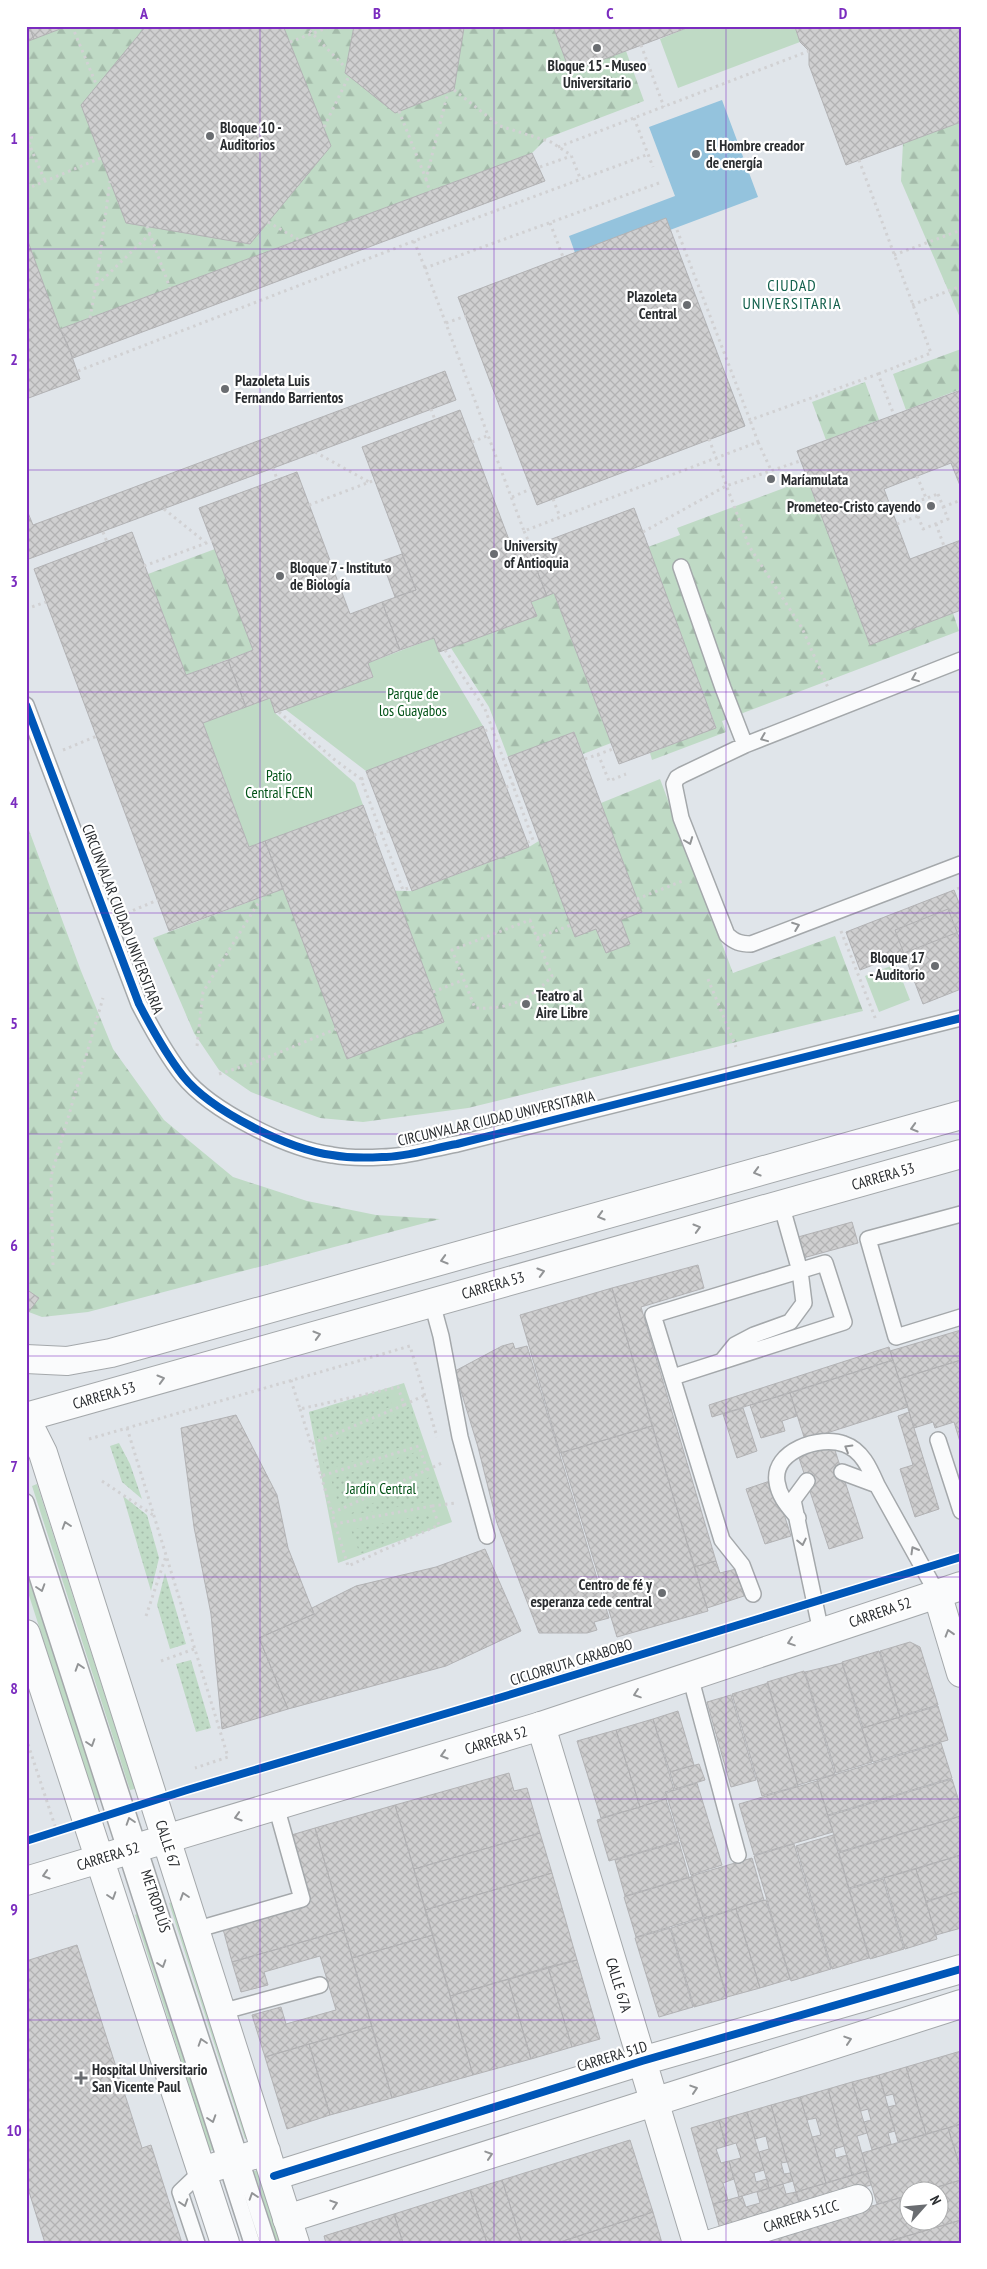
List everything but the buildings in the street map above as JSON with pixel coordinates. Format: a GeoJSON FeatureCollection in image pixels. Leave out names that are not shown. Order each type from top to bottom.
{"type":"FeatureCollection","features":[{"type":"Feature","properties":{"kind":"main road"},"geometry":{"type":"LineString","coordinates":[[26,1359],[67,1361],[111,1353],[961,1115]]}},
{"type":"Feature","properties":{"kind":"main road","name":"CARRERA 53"},"geometry":{"type":"LineString","coordinates":[[26,1418],[961,1154]]}},
{"type":"Feature","properties":{"kind":"main road","name":"CALLE 67"},"geometry":{"type":"LineString","coordinates":[[26,1418],[43,1453],[221,2012],[242,2164],[225,2243]]}},
{"type":"Feature","properties":{"kind":"main road"},"geometry":{"type":"LineString","coordinates":[[949,1589],[961,1672]]}},
{"type":"Feature","properties":{"kind":"main road","name":"CARRERA 52"},"geometry":{"type":"LineString","coordinates":[[26,1881],[541,1726],[949,1589]]}},
{"type":"Feature","properties":{"kind":"main road","name":"CALLE 67"},"geometry":{"type":"LineString","coordinates":[[26,1634],[100,1858],[242,2164],[291,2231]]}},
{"type":"Feature","properties":{"kind":"main road","name":"CALLE 67A"},"geometry":{"type":"LineString","coordinates":[[541,1726],[697,2243]]}},
{"type":"Feature","properties":{"kind":"main road","name":"CARRERA 51D"},"geometry":{"type":"LineString","coordinates":[[242,2164],[642,2061],[961,1970]]}},
{"type":"Feature","properties":{"kind":"main road"},"geometry":{"type":"LineString","coordinates":[[291,2231],[654,2102],[961,2004]]}},
{"type":"Feature","properties":{"kind":"main road","name":"CARRERA 51CC"},"geometry":{"type":"LineString","coordinates":[[714,2243],[858,2199]]}},
{"type":"Feature","properties":{"kind":"lane"},"geometry":{"type":"LineString","coordinates":[[681,567],[745,745]]}},
{"type":"Feature","properties":{"kind":"lane"},"geometry":{"type":"LineString","coordinates":[[961,660],[745,745],[682,775],[677,778],[674,784],[681,818],[727,935],[734,941],[742,944],[751,944],[961,864]]}},
{"type":"Feature","properties":{"kind":"lane","name":"CIRCUNVALAR CIUDAD UNIVERSITARIA"},"geometry":{"type":"LineString","coordinates":[[26,704],[139,1004],[159,1043],[184,1077],[225,1110],[281,1141],[332,1155],[384,1158],[457,1144],[961,1018]]}},
{"type":"Feature","properties":{"kind":"lane"},"geometry":{"type":"LineString","coordinates":[[721,1361],[735,1345],[754,1335],[790,1322],[804,1303],[800,1271],[781,1204]]}},
{"type":"Feature","properties":{"kind":"lane"},"geometry":{"type":"LineString","coordinates":[[961,1214],[868,1238],[896,1337],[961,1317]]}},
{"type":"Feature","properties":{"kind":"lane"},"geometry":{"type":"LineString","coordinates":[[674,1377],[844,1322],[825,1263],[653,1315],[674,1377],[722,1540],[742,1565],[753,1594]]}},
{"type":"Feature","properties":{"kind":"lane"},"geometry":{"type":"LineString","coordinates":[[432,1303],[441,1336],[460,1437],[487,1536]]}},
{"type":"Feature","properties":{"kind":"lane"},"geometry":{"type":"LineString","coordinates":[[938,1440],[961,1511]]}},
{"type":"Feature","properties":{"kind":"lane"},"geometry":{"type":"LineString","coordinates":[[798,1518],[780,1495],[776,1480],[781,1463],[801,1447],[827,1442],[845,1444],[867,1461],[877,1485],[949,1589]]}},
{"type":"Feature","properties":{"kind":"lane"},"geometry":{"type":"LineString","coordinates":[[842,1472],[877,1485]]}},
{"type":"Feature","properties":{"kind":"lane"},"geometry":{"type":"LineString","coordinates":[[807,1481],[793,1500],[822,1632]]}},
{"type":"Feature","properties":{"kind":"lane","name":"METROPLÚS"},"geometry":{"type":"LineString","coordinates":[[26,1502],[132,1848]]}},
{"type":"Feature","properties":{"kind":"lane","name":"METROPLÚS"},"geometry":{"type":"LineString","coordinates":[[26,1542],[268,2243]]}},
{"type":"Feature","properties":{"kind":"lane"},"geometry":{"type":"LineString","coordinates":[[690,1676],[738,1855]]}},
{"type":"Feature","properties":{"kind":"lane"},"geometry":{"type":"LineString","coordinates":[[195,1930],[302,1899],[276,1806]]}},
{"type":"Feature","properties":{"kind":"lane"},"geometry":{"type":"LineString","coordinates":[[221,2012],[320,1984]]}},
{"type":"Feature","properties":{"kind":"lane"},"geometry":{"type":"LineString","coordinates":[[197,2243],[180,2192],[242,2164]]}},
{"type":"Feature","properties":{"kind":"lane","name":"METROPLÚS"},"geometry":{"type":"LineString","coordinates":[[242,2164],[252,2243]]}},
{"type":"Feature","properties":{"kind":"path"},"geometry":{"type":"LineString","coordinates":[[72,26],[97,86]]}},
{"type":"Feature","properties":{"kind":"path"},"geometry":{"type":"LineString","coordinates":[[305,26],[346,68]]}},
{"type":"Feature","properties":{"kind":"path"},"geometry":{"type":"LineString","coordinates":[[290,42],[332,26]]}},
{"type":"Feature","properties":{"kind":"path"},"geometry":{"type":"LineString","coordinates":[[464,28],[470,26]]}},
{"type":"Feature","properties":{"kind":"path"},"geometry":{"type":"LineString","coordinates":[[641,46],[664,107]]}},
{"type":"Feature","properties":{"kind":"path"},"geometry":{"type":"LineString","coordinates":[[558,147],[809,51]]}},
{"type":"Feature","properties":{"kind":"path"},"geometry":{"type":"LineString","coordinates":[[324,127],[349,76]]}},
{"type":"Feature","properties":{"kind":"path"},"geometry":{"type":"LineString","coordinates":[[454,90],[500,126],[551,142],[571,156],[580,178]]}},
{"type":"Feature","properties":{"kind":"path"},"geometry":{"type":"LineString","coordinates":[[426,179],[448,92]]}},
{"type":"Feature","properties":{"kind":"path"},"geometry":{"type":"LineString","coordinates":[[399,111],[430,192]]}},
{"type":"Feature","properties":{"kind":"path"},"geometry":{"type":"LineString","coordinates":[[634,118],[653,167]]}},
{"type":"Feature","properties":{"kind":"path"},"geometry":{"type":"LineString","coordinates":[[26,134],[31,135],[32,140],[28,143],[45,181]]}},
{"type":"Feature","properties":{"kind":"path"},"geometry":{"type":"LineString","coordinates":[[78,371],[414,241],[649,154]]}},
{"type":"Feature","properties":{"kind":"path"},"geometry":{"type":"LineString","coordinates":[[540,167],[571,156]]}},
{"type":"Feature","properties":{"kind":"path"},"geometry":{"type":"LineString","coordinates":[[26,189],[101,158]]}},
{"type":"Feature","properties":{"kind":"path"},"geometry":{"type":"LineString","coordinates":[[750,420],[931,353],[860,160]]}},
{"type":"Feature","properties":{"kind":"path"},"geometry":{"type":"LineString","coordinates":[[90,318],[110,181]]}},
{"type":"Feature","properties":{"kind":"path"},"geometry":{"type":"LineString","coordinates":[[424,268],[659,182]]}},
{"type":"Feature","properties":{"kind":"path"},"geometry":{"type":"LineString","coordinates":[[268,222],[299,240]]}},
{"type":"Feature","properties":{"kind":"path"},"geometry":{"type":"LineString","coordinates":[[550,222],[563,258]]}},
{"type":"Feature","properties":{"kind":"path"},"geometry":{"type":"LineString","coordinates":[[147,226],[170,288]]}},
{"type":"Feature","properties":{"kind":"path"},"geometry":{"type":"LineString","coordinates":[[678,230],[758,442],[771,470]]}},
{"type":"Feature","properties":{"kind":"path"},"geometry":{"type":"LineString","coordinates":[[894,255],[961,230]]}},
{"type":"Feature","properties":{"kind":"path"},"geometry":{"type":"LineString","coordinates":[[96,285],[150,234]]}},
{"type":"Feature","properties":{"kind":"path"},"geometry":{"type":"LineString","coordinates":[[675,238],[680,236]]}},
{"type":"Feature","properties":{"kind":"path"},"geometry":{"type":"LineString","coordinates":[[414,241],[531,547]]}},
{"type":"Feature","properties":{"kind":"path"},"geometry":{"type":"LineString","coordinates":[[912,305],[961,286]]}},
{"type":"Feature","properties":{"kind":"path"},"geometry":{"type":"LineString","coordinates":[[446,323],[466,316]]}},
{"type":"Feature","properties":{"kind":"path"},"geometry":{"type":"LineString","coordinates":[[878,374],[894,415]]}},
{"type":"Feature","properties":{"kind":"path"},"geometry":{"type":"LineString","coordinates":[[432,409],[435,420]]}},
{"type":"Feature","properties":{"kind":"path"},"geometry":{"type":"LineString","coordinates":[[472,442],[489,435]]}},
{"type":"Feature","properties":{"kind":"path"},"geometry":{"type":"LineString","coordinates":[[709,439],[749,546],[802,628],[837,709]]}},
{"type":"Feature","properties":{"kind":"path"},"geometry":{"type":"LineString","coordinates":[[524,531],[758,442]]}},
{"type":"Feature","properties":{"kind":"path"},"geometry":{"type":"LineString","coordinates":[[315,452],[369,482]]}},
{"type":"Feature","properties":{"kind":"path"},"geometry":{"type":"LineString","coordinates":[[643,532],[726,486],[800,461]]}},
{"type":"Feature","properties":{"kind":"path"},"geometry":{"type":"LineString","coordinates":[[273,468],[277,479]]}},
{"type":"Feature","properties":{"kind":"path"},"geometry":{"type":"LineString","coordinates":[[917,476],[926,498]]}},
{"type":"Feature","properties":{"kind":"path"},"geometry":{"type":"LineString","coordinates":[[309,505],[375,480]]}},
{"type":"Feature","properties":{"kind":"path"},"geometry":{"type":"LineString","coordinates":[[512,497],[531,489]]}},
{"type":"Feature","properties":{"kind":"path"},"geometry":{"type":"LineString","coordinates":[[938,494],[948,519],[923,529],[913,503],[926,498],[938,494]]}},
{"type":"Feature","properties":{"kind":"path"},"geometry":{"type":"LineString","coordinates":[[553,499],[560,517]]}},
{"type":"Feature","properties":{"kind":"path"},"geometry":{"type":"LineString","coordinates":[[943,507],[961,500]]}},
{"type":"Feature","properties":{"kind":"path"},"geometry":{"type":"LineString","coordinates":[[164,509],[206,543]]}},
{"type":"Feature","properties":{"kind":"path"},"geometry":{"type":"LineString","coordinates":[[897,524],[918,516]]}},
{"type":"Feature","properties":{"kind":"path"},"geometry":{"type":"LineString","coordinates":[[936,524],[944,546]]}},
{"type":"Feature","properties":{"kind":"path"},"geometry":{"type":"LineString","coordinates":[[103,532],[107,542]]}},
{"type":"Feature","properties":{"kind":"path"},"geometry":{"type":"LineString","coordinates":[[144,566],[212,541]]}},
{"type":"Feature","properties":{"kind":"path"},"geometry":{"type":"LineString","coordinates":[[26,609],[46,602]]}},
{"type":"Feature","properties":{"kind":"path"},"geometry":{"type":"LineString","coordinates":[[445,650],[484,709],[533,840],[528,842]]}},
{"type":"Feature","properties":{"kind":"path"},"geometry":{"type":"LineString","coordinates":[[279,712],[335,760],[361,779],[403,890],[410,887]]}},
{"type":"Feature","properties":{"kind":"path"},"geometry":{"type":"LineString","coordinates":[[485,731],[491,728]]}},
{"type":"Feature","properties":{"kind":"path"},"geometry":{"type":"LineString","coordinates":[[46,756],[97,736]]}},
{"type":"Feature","properties":{"kind":"path"},"geometry":{"type":"LineString","coordinates":[[585,759],[613,749]]}},
{"type":"Feature","properties":{"kind":"path"},"geometry":{"type":"LineString","coordinates":[[598,754],[609,781],[626,774]]}},
{"type":"Feature","properties":{"kind":"path"},"geometry":{"type":"LineString","coordinates":[[361,779],[368,776]]}},
{"type":"Feature","properties":{"kind":"path"},"geometry":{"type":"LineString","coordinates":[[506,787],[518,783]]}},
{"type":"Feature","properties":{"kind":"path"},"geometry":{"type":"LineString","coordinates":[[374,835],[390,831]]}},
{"type":"Feature","properties":{"kind":"path"},"geometry":{"type":"LineString","coordinates":[[636,899],[702,874]]}},
{"type":"Feature","properties":{"kind":"path"},"geometry":{"type":"LineString","coordinates":[[958,887],[961,894]]}},
{"type":"Feature","properties":{"kind":"path"},"geometry":{"type":"LineString","coordinates":[[197,1046],[203,992],[262,896]]}},
{"type":"Feature","properties":{"kind":"path"},"geometry":{"type":"LineString","coordinates":[[108,920],[158,900]]}},
{"type":"Feature","properties":{"kind":"path"},"geometry":{"type":"LineString","coordinates":[[530,920],[552,976],[531,996],[504,1007],[475,1008],[464,980],[452,950],[530,920]]}},
{"type":"Feature","properties":{"kind":"path"},"geometry":{"type":"LineString","coordinates":[[537,938],[571,925]]}},
{"type":"Feature","properties":{"kind":"path"},"geometry":{"type":"LineString","coordinates":[[840,930],[874,1016]]}},
{"type":"Feature","properties":{"kind":"path"},"geometry":{"type":"LineString","coordinates":[[708,979],[736,1047]]}},
{"type":"Feature","properties":{"kind":"path"},"geometry":{"type":"LineString","coordinates":[[433,992],[464,980]]}},
{"type":"Feature","properties":{"kind":"path"},"geometry":{"type":"LineString","coordinates":[[53,1265],[51,1176],[103,998]]}},
{"type":"Feature","properties":{"kind":"path"},"geometry":{"type":"LineString","coordinates":[[219,1074],[256,1062],[336,1030]]}},
{"type":"Feature","properties":{"kind":"path"},"geometry":{"type":"LineString","coordinates":[[89,1439],[410,1346],[439,1443]]}},
{"type":"Feature","properties":{"kind":"path"},"geometry":{"type":"LineString","coordinates":[[291,1380],[348,1566],[439,1525],[432,1506]]}},
{"type":"Feature","properties":{"kind":"path"},"geometry":{"type":"LineString","coordinates":[[300,1408],[398,1387],[404,1405]]}},
{"type":"Feature","properties":{"kind":"path"},"geometry":{"type":"LineString","coordinates":[[311,1444],[424,1395]]}},
{"type":"Feature","properties":{"kind":"path"},"geometry":{"type":"LineString","coordinates":[[127,1428],[228,1757],[195,1768]]}},
{"type":"Feature","properties":{"kind":"path"},"geometry":{"type":"LineString","coordinates":[[321,1476],[419,1446],[427,1470]]}},
{"type":"Feature","properties":{"kind":"path"},"geometry":{"type":"LineString","coordinates":[[442,1452],[447,1470]]}},
{"type":"Feature","properties":{"kind":"path"},"geometry":{"type":"LineString","coordinates":[[332,1513],[444,1462]]}},
{"type":"Feature","properties":{"kind":"path"},"geometry":{"type":"LineString","coordinates":[[102,1481],[153,1515]]}},
{"type":"Feature","properties":{"kind":"path"},"geometry":{"type":"LineString","coordinates":[[336,1524],[456,1503],[454,1495]]}},
{"type":"Feature","properties":{"kind":"path"},"geometry":{"type":"LineString","coordinates":[[146,1616],[166,1555]]}},
{"type":"Feature","properties":{"kind":"path"},"geometry":{"type":"LineString","coordinates":[[161,1661],[194,1649]]}},
{"type":"Feature","properties":{"kind":"path"},"geometry":{"type":"LineString","coordinates":[[26,1738],[53,1833],[88,1822]]}},
{"type":"Feature","properties":{"kind":"green space"},"geometry":{"type":"Polygon","coordinates":[[[26,26],[553,26],[570,72],[626,51],[644,101],[547,138],[532,153],[60,329],[26,337],[26,26]]]}},
{"type":"Feature","properties":{"kind":"green space"},"geometry":{"type":"Polygon","coordinates":[[[692,26],[795,26],[800,42],[678,88],[660,39],[692,26]]]}},
{"type":"Feature","properties":{"kind":"green space"},"geometry":{"type":"Polygon","coordinates":[[[961,122],[961,320],[901,181],[903,143],[961,122]]]}},
{"type":"Feature","properties":{"kind":"green space"},"geometry":{"type":"Polygon","coordinates":[[[961,349],[961,389],[906,410],[893,374],[961,349]]]}},
{"type":"Feature","properties":{"kind":"green space"},"geometry":{"type":"Polygon","coordinates":[[[865,382],[879,420],[826,440],[812,402],[865,382]]]}},
{"type":"Feature","properties":{"kind":"green space"},"geometry":{"type":"Polygon","coordinates":[[[808,479],[870,645],[953,613],[959,631],[722,721],[726,732],[652,760],[650,753],[716,727],[648,547],[680,535],[677,528],[808,479]]]}},
{"type":"Feature","properties":{"kind":"green space"},"geometry":{"type":"Polygon","coordinates":[[[215,549],[253,650],[186,675],[148,574],[215,549]]]}},
{"type":"Feature","properties":{"kind":"green space"},"geometry":{"type":"Polygon","coordinates":[[[554,593],[611,743],[583,754],[574,732],[508,757],[489,707],[451,648],[537,615],[531,602],[554,593]]]}},
{"type":"Feature","properties":{"kind":"green space","name":"Parque de los Guayabos"},"geometry":{"type":"Polygon","coordinates":[[[434,638],[439,652],[483,726],[366,771],[285,709],[373,677],[368,663],[434,638]]]}},
{"type":"Feature","properties":{"kind":"green space","name":"Patio Central FCEN"},"geometry":{"type":"Polygon","coordinates":[[[270,698],[275,713],[355,783],[363,805],[249,847],[203,723],[270,698]]]}},
{"type":"Feature","properties":{"kind":"green space"},"geometry":{"type":"Polygon","coordinates":[[[660,779],[733,973],[835,936],[863,1011],[468,1108],[363,1122],[320,1118],[251,1092],[219,1070],[194,1033],[153,938],[283,889],[412,891],[529,847],[601,803],[660,779]]]}},
{"type":"Feature","properties":{"kind":"green space"},"geometry":{"type":"Polygon","coordinates":[[[26,822],[81,971],[113,1049],[164,1120],[233,1177],[307,1201],[376,1215],[440,1219],[88,1312],[42,1317],[26,1311],[26,822]]]}},
{"type":"Feature","properties":{"kind":"green space"},"geometry":{"type":"Polygon","coordinates":[[[896,964],[910,1000],[879,1012],[865,976],[896,964]]]}},
{"type":"Feature","properties":{"kind":"green space","name":"Jardín Central"},"geometry":{"type":"Polygon","coordinates":[[[404,1383],[452,1522],[338,1563],[309,1412],[404,1383]]]}},
{"type":"Feature","properties":{"kind":"green space"},"geometry":{"type":"Polygon","coordinates":[[[389,1394],[392,1406],[317,1438],[309,1412],[389,1394]]]}},
{"type":"Feature","properties":{"kind":"green space"},"geometry":{"type":"Polygon","coordinates":[[[411,1406],[422,1441],[325,1470],[319,1446],[411,1406]]]}},
{"type":"Feature","properties":{"kind":"green space"},"geometry":{"type":"Polygon","coordinates":[[[119,1443],[130,1464],[142,1499],[122,1482],[110,1446],[119,1443]]]}},
{"type":"Feature","properties":{"kind":"green space"},"geometry":{"type":"Polygon","coordinates":[[[416,1452],[421,1468],[339,1506],[331,1479],[416,1452]]]}},
{"type":"Feature","properties":{"kind":"green space"},"geometry":{"type":"Polygon","coordinates":[[[434,1475],[443,1499],[345,1516],[434,1475]]]}},
{"type":"Feature","properties":{"kind":"green space"},"geometry":{"type":"Polygon","coordinates":[[[37,1484],[135,1789],[130,1790],[32,1486],[37,1484]]]}},
{"type":"Feature","properties":{"kind":"green space"},"geometry":{"type":"Polygon","coordinates":[[[123,1496],[147,1515],[159,1558],[151,1591],[123,1496]]]}},
{"type":"Feature","properties":{"kind":"green space"},"geometry":{"type":"Polygon","coordinates":[[[428,1514],[431,1523],[360,1554],[351,1530],[428,1514]]]}},
{"type":"Feature","properties":{"kind":"green space"},"geometry":{"type":"Polygon","coordinates":[[[26,1568],[101,1799],[95,1801],[26,1586],[26,1568]]]}},
{"type":"Feature","properties":{"kind":"green space"},"geometry":{"type":"Polygon","coordinates":[[[165,1573],[186,1644],[170,1649],[157,1605],[165,1573]]]}},
{"type":"Feature","properties":{"kind":"green space"},"geometry":{"type":"Polygon","coordinates":[[[191,1660],[211,1728],[196,1732],[176,1664],[191,1660]]]}},
{"type":"Feature","properties":{"kind":"green space"},"geometry":{"type":"Polygon","coordinates":[[[174,1901],[250,2137],[245,2139],[169,1903],[174,1901]]]}},
{"type":"Feature","properties":{"kind":"green space"},"geometry":{"type":"Polygon","coordinates":[[[139,1913],[215,2149],[210,2151],[135,1915],[139,1913]]]}},
{"type":"Feature","properties":{"kind":"green space"},"geometry":{"type":"Polygon","coordinates":[[[260,2170],[283,2243],[277,2243],[254,2171],[260,2170]]]}},
{"type":"Feature","properties":{"kind":"water"},"geometry":{"type":"Polygon","coordinates":[[[722,100],[758,197],[670,230],[745,426],[719,436],[645,240],[579,264],[569,236],[675,196],[649,127],[722,100]]]}},
{"type":"Feature","properties":{"kind":"cycle path"},"geometry":{"type":"LineString","coordinates":[[26,705],[139,1004],[159,1041],[183,1076],[212,1102],[231,1115],[273,1137],[294,1145],[338,1156],[370,1158],[410,1154],[457,1144],[961,1018]]}},
{"type":"Feature","properties":{"kind":"cycle path","name":"CICLORRUTA CARABOBO"},"geometry":{"type":"LineString","coordinates":[[26,1841],[187,1790],[502,1697],[961,1557]]}},
{"type":"Feature","properties":{"kind":"cycle path"},"geometry":{"type":"LineString","coordinates":[[274,2176],[642,2061],[961,1969]]}},
{"type":"Feature","properties":{"kind":"place","name":"Bloque 15 - Museo Universitario"},"geometry":{"type":"Point","coordinates":[597,48]}},
{"type":"Feature","properties":{"kind":"place","name":"Bloque 10 - Auditorios"},"geometry":{"type":"Point","coordinates":[210,136]}},
{"type":"Feature","properties":{"kind":"place","name":"El Hombre creador de energía"},"geometry":{"type":"Point","coordinates":[696,154]}},
{"type":"Feature","properties":{"kind":"place","name":"Plazoleta Central"},"geometry":{"type":"Point","coordinates":[687,305]}},
{"type":"Feature","properties":{"kind":"place","name":"Plazoleta Luis Fernando Barrientos"},"geometry":{"type":"Point","coordinates":[225,389]}},
{"type":"Feature","properties":{"kind":"place","name":"Maríamulata"},"geometry":{"type":"Point","coordinates":[771,479]}},
{"type":"Feature","properties":{"kind":"place","name":"Prometeo-Cristo cayendo"},"geometry":{"type":"Point","coordinates":[931,506]}},
{"type":"Feature","properties":{"kind":"place","name":"University of Antioquia"},"geometry":{"type":"Point","coordinates":[494,554]}},
{"type":"Feature","properties":{"kind":"place","name":"Bloque 7 - Instituto de Biología"},"geometry":{"type":"Point","coordinates":[280,576]}},
{"type":"Feature","properties":{"kind":"place","name":"Bloque 17 - Auditorio"},"geometry":{"type":"Point","coordinates":[935,966]}},
{"type":"Feature","properties":{"kind":"place","name":"Teatro al Aire Libre"},"geometry":{"type":"Point","coordinates":[526,1004]}},
{"type":"Feature","properties":{"kind":"place","name":"Centro de fé y esperanza cede central"},"geometry":{"type":"Point","coordinates":[662,1593]}},
{"type":"Feature","properties":{"kind":"place","name":"Hospital Universitario San Vicente Paul"},"geometry":{"type":"Point","coordinates":[81,2078]}},
{"type":"Feature","properties":{"kind":"district","name":"CIUDAD UNIVERSITARIA"},"geometry":{"type":"Point","coordinates":[792,294]}}]}
